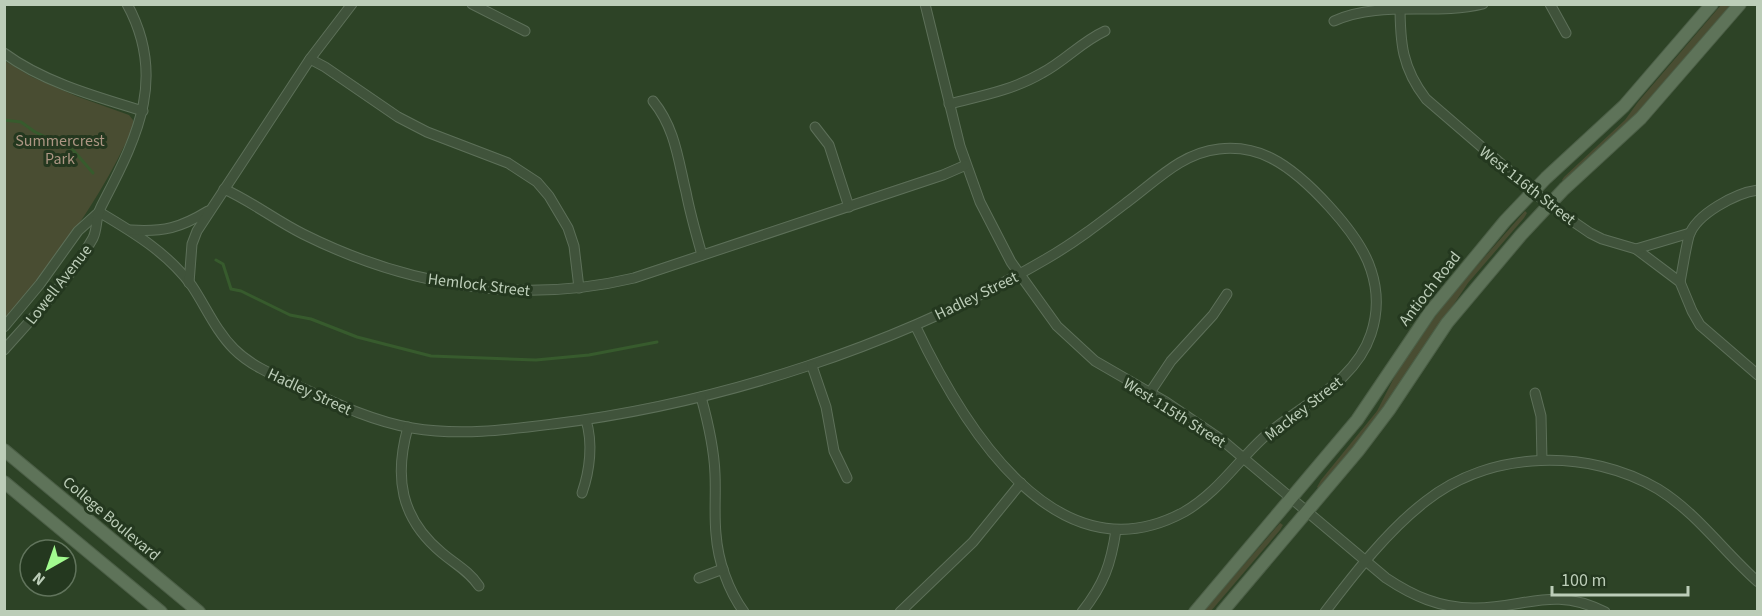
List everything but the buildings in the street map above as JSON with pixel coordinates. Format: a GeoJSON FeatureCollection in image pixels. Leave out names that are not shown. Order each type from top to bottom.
{"type":"FeatureCollection","features":[{"type":"Feature","properties":{"kind":"main road","name":"Antioch Road"},"geometry":{"type":"LineString","coordinates":[[1195,612],[1357,420],[1436,304],[1532,191],[1624,106],[1712,4]]}},
{"type":"Feature","properties":{"kind":"main road"},"geometry":{"type":"LineString","coordinates":[[1222,612],[1374,430],[1447,323],[1521,235],[1549,205],[1641,118],[1740,4]]}},
{"type":"Feature","properties":{"kind":"main road","name":"College Boulevard"},"geometry":{"type":"LineString","coordinates":[[4,450],[199,612]]}},
{"type":"Feature","properties":{"kind":"main road"},"geometry":{"type":"LineString","coordinates":[[4,482],[161,612]]}},
{"type":"Feature","properties":{"kind":"street","name":"Lowell Avenue"},"geometry":{"type":"LineString","coordinates":[[4,350],[52,294],[94,236],[99,212],[138,131],[147,91],[145,57],[137,26],[127,4]]}},
{"type":"Feature","properties":{"kind":"street"},"geometry":{"type":"LineString","coordinates":[[189,283],[192,244],[210,210],[310,59],[352,4]]}},
{"type":"Feature","properties":{"kind":"street"},"geometry":{"type":"LineString","coordinates":[[472,4],[525,31]]}},
{"type":"Feature","properties":{"kind":"street","name":"West 115th Street"},"geometry":{"type":"LineString","coordinates":[[925,4],[966,165],[993,230],[1019,274],[1057,326],[1073,342],[1113,373],[1204,427],[1308,510],[1366,562],[1405,591],[1440,604],[1480,608],[1552,598],[1586,604],[1605,612]]}},
{"type":"Feature","properties":{"kind":"street"},"geometry":{"type":"LineString","coordinates":[[1334,21],[1345,16],[1400,7],[1455,8],[1483,4]]}},
{"type":"Feature","properties":{"kind":"street"},"geometry":{"type":"LineString","coordinates":[[1550,4],[1566,33]]}},
{"type":"Feature","properties":{"kind":"street","name":"West 116th Street"},"geometry":{"type":"LineString","coordinates":[[1400,7],[1403,54],[1416,86],[1439,112],[1549,205],[1596,236],[1636,249],[1680,282]]}},
{"type":"Feature","properties":{"kind":"street"},"geometry":{"type":"LineString","coordinates":[[949,104],[1023,83],[1045,72],[1091,37],[1105,31]]}},
{"type":"Feature","properties":{"kind":"street"},"geometry":{"type":"LineString","coordinates":[[4,53],[21,64],[80,92],[143,111]]}},
{"type":"Feature","properties":{"kind":"street"},"geometry":{"type":"LineString","coordinates":[[310,59],[398,117],[427,132],[508,163],[537,182],[555,204],[568,228],[579,288]]}},
{"type":"Feature","properties":{"kind":"street"},"geometry":{"type":"LineString","coordinates":[[653,101],[666,119],[675,140],[702,255]]}},
{"type":"Feature","properties":{"kind":"street"},"geometry":{"type":"LineString","coordinates":[[815,127],[829,145],[849,207]]}},
{"type":"Feature","properties":{"kind":"street","name":"Hadley Street"},"geometry":{"type":"LineString","coordinates":[[99,212],[156,249],[189,283],[219,331],[233,348],[267,372],[351,411],[408,427],[446,432],[477,432],[618,416],[701,397],[812,366],[915,325],[1019,274],[1086,234],[1179,162],[1211,150],[1245,149],[1271,158],[1288,169],[1327,204]]}},
{"type":"Feature","properties":{"kind":"street","name":"Hemlock Street"},"geometry":{"type":"LineString","coordinates":[[224,189],[238,195],[284,224],[366,261],[448,283],[491,289],[535,291],[579,288],[634,278],[943,176],[966,165]]}},
{"type":"Feature","properties":{"kind":"street"},"geometry":{"type":"LineString","coordinates":[[1636,249],[1690,233],[1716,207],[1743,193],[1758,190]]}},
{"type":"Feature","properties":{"kind":"street","name":"Mackey Street"},"geometry":{"type":"LineString","coordinates":[[915,325],[960,410],[996,458],[1021,483],[1047,504],[1083,523],[1116,530],[1147,526],[1170,519],[1187,510],[1215,490],[1269,433],[1348,373],[1364,351],[1374,325],[1377,296],[1371,267],[1356,240],[1327,204]]}},
{"type":"Feature","properties":{"kind":"street"},"geometry":{"type":"LineString","coordinates":[[129,230],[161,231],[176,228],[210,210]]}},
{"type":"Feature","properties":{"kind":"street","name":"Lowell Avenue"},"geometry":{"type":"LineString","coordinates":[[4,327],[40,284],[78,231],[99,212]]}},
{"type":"Feature","properties":{"kind":"street"},"geometry":{"type":"LineString","coordinates":[[1690,233],[1680,282],[1692,311],[1700,325],[1756,371]]}},
{"type":"Feature","properties":{"kind":"street"},"geometry":{"type":"LineString","coordinates":[[1149,394],[1171,361],[1213,315],[1227,294]]}},
{"type":"Feature","properties":{"kind":"street"},"geometry":{"type":"LineString","coordinates":[[812,366],[826,407],[834,451],[847,478]]}},
{"type":"Feature","properties":{"kind":"street"},"geometry":{"type":"LineString","coordinates":[[1535,393],[1541,416],[1542,460]]}},
{"type":"Feature","properties":{"kind":"street"},"geometry":{"type":"LineString","coordinates":[[701,397],[712,445],[716,537],[723,570],[732,594],[744,612]]}},
{"type":"Feature","properties":{"kind":"street"},"geometry":{"type":"LineString","coordinates":[[582,493],[588,471],[590,448],[586,420]]}},
{"type":"Feature","properties":{"kind":"street"},"geometry":{"type":"LineString","coordinates":[[408,427],[400,473],[407,507],[428,540],[463,568],[479,586]]}},
{"type":"Feature","properties":{"kind":"street"},"geometry":{"type":"LineString","coordinates":[[1325,612],[1407,516],[1428,499],[1451,485],[1499,466],[1542,460],[1563,460],[1605,467],[1632,476],[1658,489],[1697,520],[1758,582]]}},
{"type":"Feature","properties":{"kind":"street"},"geometry":{"type":"LineString","coordinates":[[900,612],[973,542],[1021,483]]}},
{"type":"Feature","properties":{"kind":"street"},"geometry":{"type":"LineString","coordinates":[[1082,612],[1098,591],[1107,574],[1116,530]]}},
{"type":"Feature","properties":{"kind":"street"},"geometry":{"type":"LineString","coordinates":[[699,578],[723,570]]}},
{"type":"Feature","properties":{"kind":"green space"},"geometry":{"type":"Polygon","coordinates":[[[1721,5],[1734,5],[1636,118],[1564,182],[1562,180],[1564,177],[1625,120],[1721,5]]]}},
{"type":"Feature","properties":{"kind":"green space","name":"Summercrest Park"},"geometry":{"type":"Polygon","coordinates":[[[5,61],[32,77],[129,115],[134,125],[108,178],[76,228],[5,321],[5,61]]]}},
{"type":"Feature","properties":{"kind":"green space"},"geometry":{"type":"Polygon","coordinates":[[[1525,211],[1527,213],[1524,218],[1468,283],[1378,418],[1319,489],[1317,487],[1321,480],[1377,411],[1398,370],[1446,301],[1525,211]]]}},
{"type":"Feature","properties":{"kind":"green space"},"geometry":{"type":"Polygon","coordinates":[[[1280,523],[1283,525],[1280,530],[1211,611],[1204,611],[1280,523]]]}},
{"type":"Feature","properties":{"kind":"waterway"},"geometry":{"type":"LineString","coordinates":[[4,120],[21,122],[35,132],[73,150],[93,173]]}},
{"type":"Feature","properties":{"kind":"waterway"},"geometry":{"type":"LineString","coordinates":[[216,260],[223,264],[231,289],[241,291],[290,315],[311,319],[357,337],[431,356],[536,360],[589,355],[657,342]]}}]}
